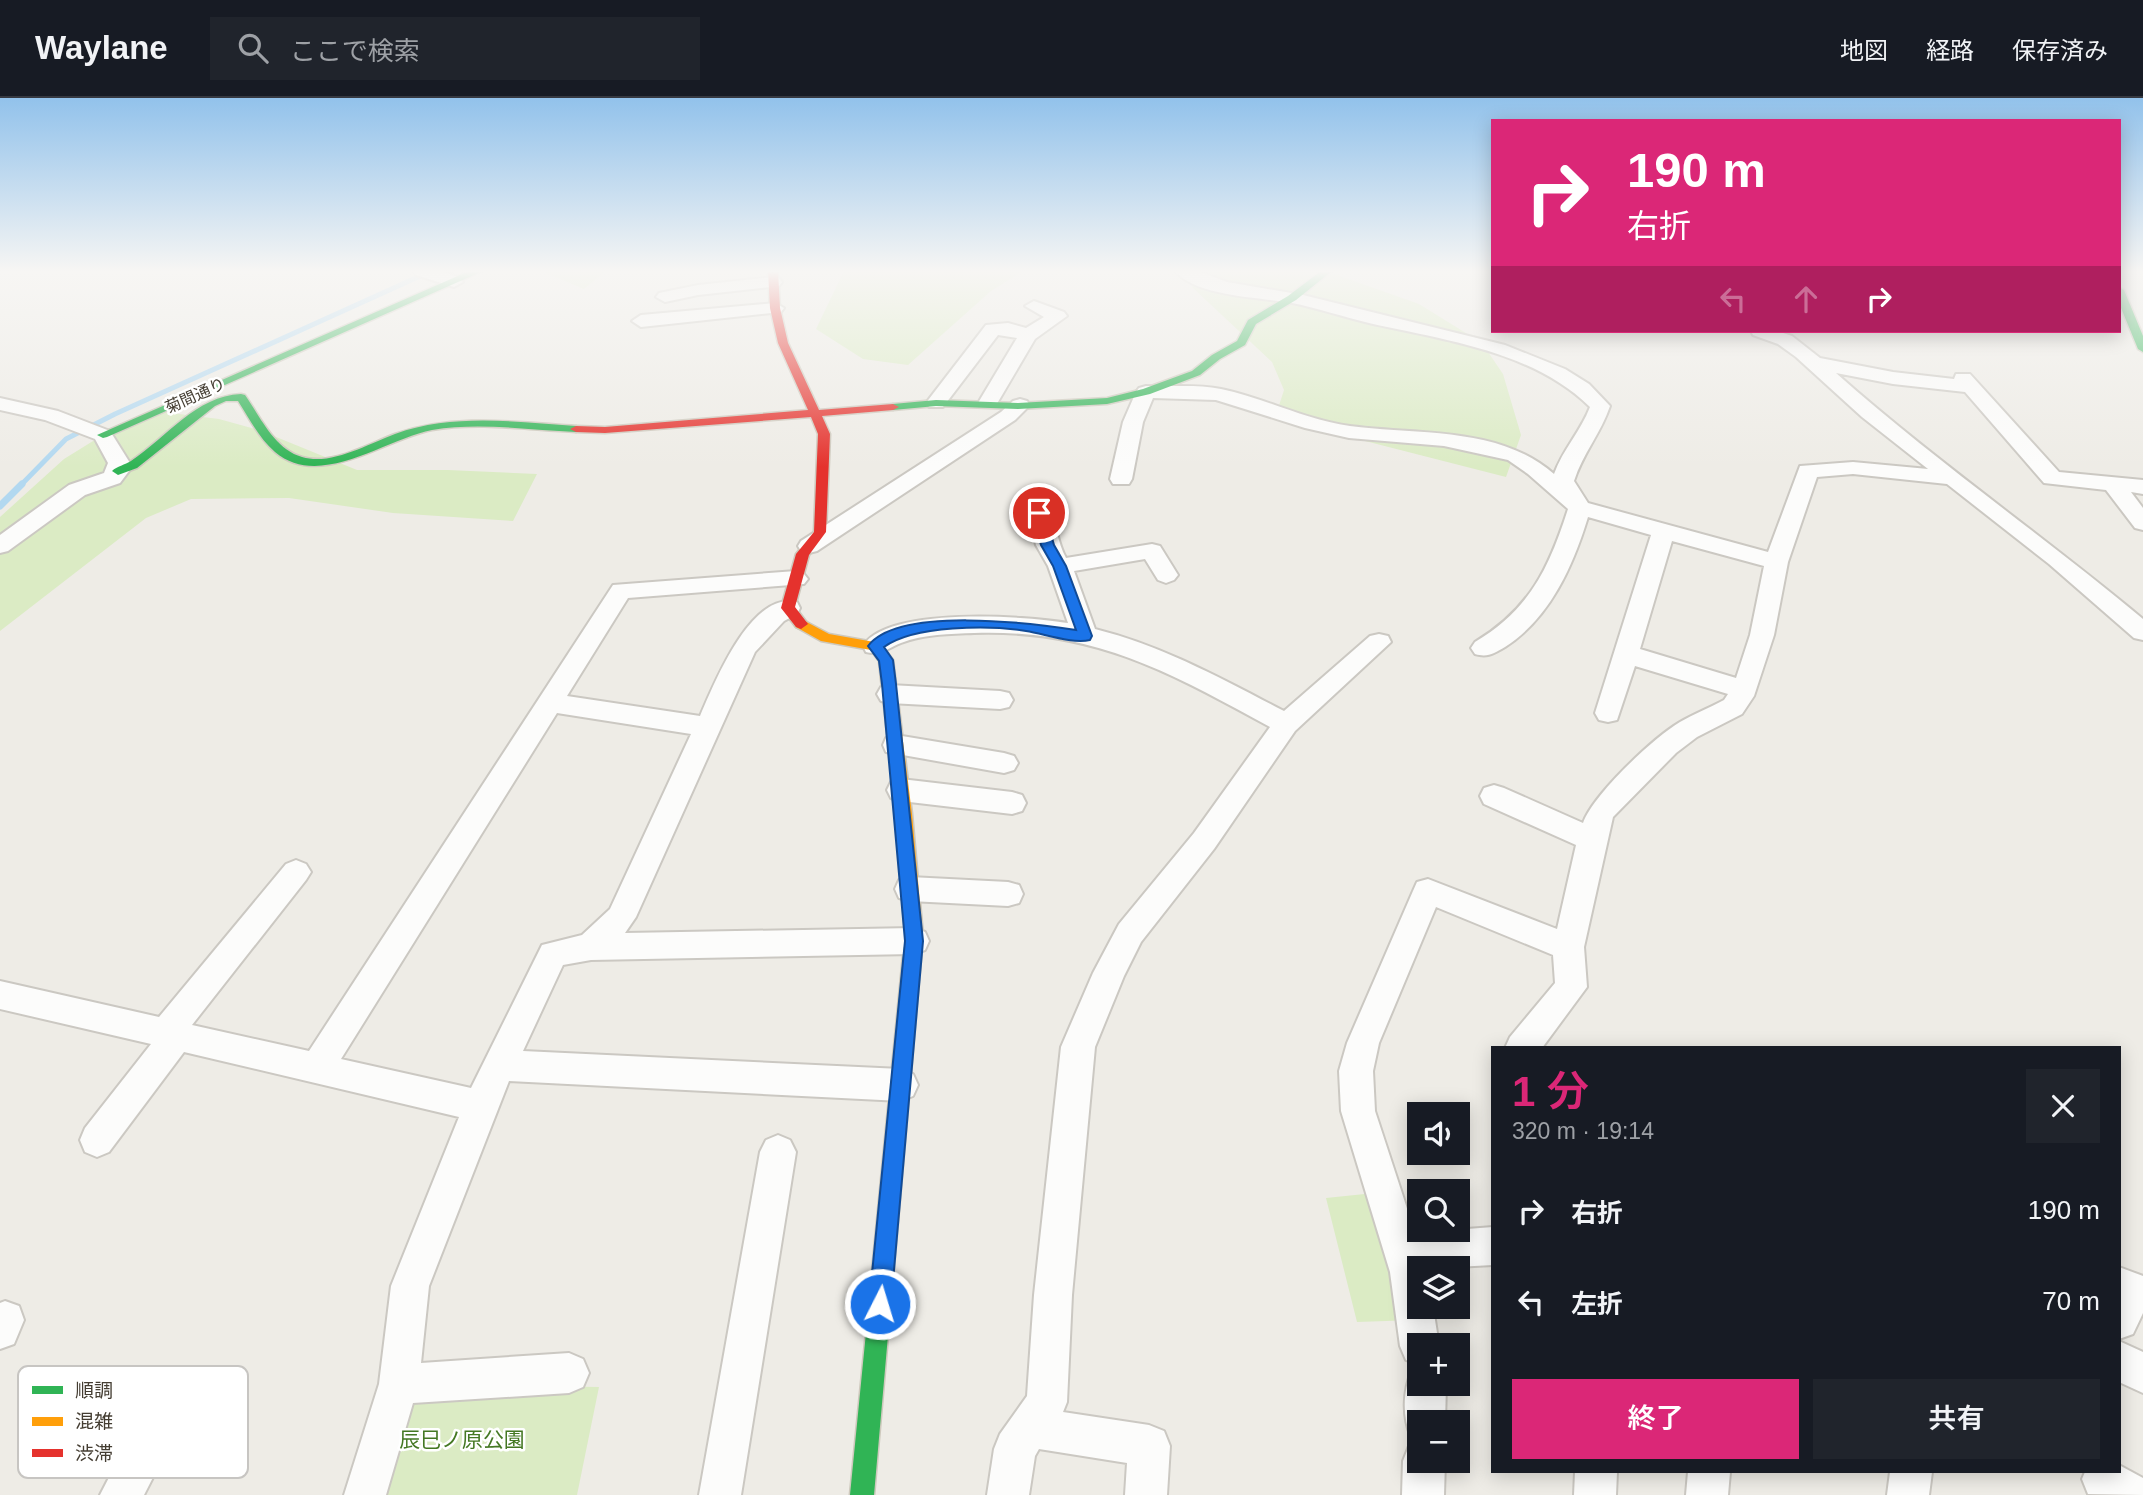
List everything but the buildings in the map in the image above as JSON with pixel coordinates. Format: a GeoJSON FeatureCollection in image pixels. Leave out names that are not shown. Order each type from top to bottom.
{"type":"FeatureCollection","features":[{"type":"Feature","properties":{"kind":"street","name":"菊間通り"},"geometry":{"type":"LineString","coordinates":[[103,435],[330,336]]}},
{"type":"Feature","properties":{"kind":"street"},"geometry":{"type":"LineString","coordinates":[[781,336],[824,434],[820,532],[803,554],[789,608],[796,622],[810,632],[875,646],[886,660],[914,941],[862,1495]]}},
{"type":"Feature","properties":{"kind":"street"},"geometry":{"type":"LineString","coordinates":[[936,402],[987,336]]}},
{"type":"Feature","properties":{"kind":"street"},"geometry":{"type":"LineString","coordinates":[[988,403],[1027,336]]}},
{"type":"Feature","properties":{"kind":"street"},"geometry":{"type":"LineString","coordinates":[[0,546],[77,490],[112,478],[118,471],[133,465],[211,404],[224,398],[241,397],[276,449],[299,461],[318,464],[430,428],[477,425],[605,430],[936,402],[1020,405],[1107,401],[1146,392],[1196,373],[1241,343],[1243,336]]}},
{"type":"Feature","properties":{"kind":"street"},"geometry":{"type":"LineString","coordinates":[[1448,336],[1520,358],[1575,383],[1589,392],[1600,406],[1595,421],[1570,459],[1563,481],[1580,508],[1566,555],[1543,598],[1516,626],[1484,648]]}},
{"type":"Feature","properties":{"kind":"street"},"geometry":{"type":"LineString","coordinates":[[1774,336],[1784,340],[1950,478],[2134,609],[2143,632]]}},
{"type":"Feature","properties":{"kind":"street"},"geometry":{"type":"LineString","coordinates":[[1811,362],[1893,377],[1967,383],[2052,478],[2143,487]]}},
{"type":"Feature","properties":{"kind":"street"},"geometry":{"type":"LineString","coordinates":[[1121,479],[1133,422],[1146,392]]}},
{"type":"Feature","properties":{"kind":"street"},"geometry":{"type":"LineString","coordinates":[[1146,392],[1218,394],[1312,424],[1349,432],[1444,440],[1515,456],[1536,469],[1580,508],[1776,562]]}},
{"type":"Feature","properties":{"kind":"street"},"geometry":{"type":"LineString","coordinates":[[0,404],[51,415],[103,435],[119,463],[118,471]]}},
{"type":"Feature","properties":{"kind":"street"},"geometry":{"type":"LineString","coordinates":[[810,546],[1008,416],[1020,405]]}},
{"type":"Feature","properties":{"kind":"street"},"geometry":{"type":"LineString","coordinates":[[1524,1046],[1572,987],[1568,947],[1592,839],[1601,812],[1666,746],[1688,730],[1733,707],[1745,690],[1762,635],[1776,562],[1808,471],[1853,468],[1950,478]]}},
{"type":"Feature","properties":{"kind":"street"},"geometry":{"type":"LineString","coordinates":[[2113,484],[2143,523]]}},
{"type":"Feature","properties":{"kind":"street"},"geometry":{"type":"LineString","coordinates":[[1039,513],[1047,545],[1060,566],[1085,636]]}},
{"type":"Feature","properties":{"kind":"street"},"geometry":{"type":"LineString","coordinates":[[1608,713],[1664,531]]}},
{"type":"Feature","properties":{"kind":"street"},"geometry":{"type":"LineString","coordinates":[[1060,566],[1152,551],[1166,575]]}},
{"type":"Feature","properties":{"kind":"street"},"geometry":{"type":"LineString","coordinates":[[317,1068],[621,592],[796,579]]}},
{"type":"Feature","properties":{"kind":"street"},"geometry":{"type":"LineString","coordinates":[[591,947],[621,917],[744,648],[767,622],[789,608]]}},
{"type":"Feature","properties":{"kind":"street"},"geometry":{"type":"LineString","coordinates":[[875,646],[884,640],[917,629],[979,624],[1020,625],[1085,636],[1132,647],[1164,661],[1286,724]]}},
{"type":"Feature","properties":{"kind":"street"},"geometry":{"type":"LineString","coordinates":[[1008,1495],[1015,1449],[1047,1402],[1053,1295],[1078,1047],[1109,973],[1130,933],[1204,841],[1286,724],[1379,642]]}},
{"type":"Feature","properties":{"kind":"street"},"geometry":{"type":"LineString","coordinates":[[1626,654],[1745,690]]}},
{"type":"Feature","properties":{"kind":"street"},"geometry":{"type":"LineString","coordinates":[[890,694],[1000,700]]}},
{"type":"Feature","properties":{"kind":"street"},"geometry":{"type":"LineString","coordinates":[[549,703],[709,727]]}},
{"type":"Feature","properties":{"kind":"street"},"geometry":{"type":"LineString","coordinates":[[896,745],[1004,763]]}},
{"type":"Feature","properties":{"kind":"street"},"geometry":{"type":"LineString","coordinates":[[901,790],[1012,803]]}},
{"type":"Feature","properties":{"kind":"street"},"geometry":{"type":"LineString","coordinates":[[1494,796],[1592,839]]}},
{"type":"Feature","properties":{"kind":"street"},"geometry":{"type":"LineString","coordinates":[[97,1140],[172,1035],[296,872]]}},
{"type":"Feature","properties":{"kind":"street"},"geometry":{"type":"LineString","coordinates":[[909,889],[1008,894]]}},
{"type":"Feature","properties":{"kind":"street"},"geometry":{"type":"LineString","coordinates":[[1418,1333],[1409,1272],[1358,1111],[1356,1071],[1363,1043],[1428,891],[1568,947]]}},
{"type":"Feature","properties":{"kind":"street"},"geometry":{"type":"LineString","coordinates":[[365,1495],[399,1384],[410,1286],[480,1106],[553,954],[591,947],[914,941]]}},
{"type":"Feature","properties":{"kind":"street"},"geometry":{"type":"LineString","coordinates":[[6,1004],[172,1035],[480,1106]]}},
{"type":"Feature","properties":{"kind":"street"},"geometry":{"type":"LineString","coordinates":[[500,1065],[901,1085]]}},
{"type":"Feature","properties":{"kind":"street"},"geometry":{"type":"LineString","coordinates":[[720,1495],[778,1152]]}},
{"type":"Feature","properties":{"kind":"street"},"geometry":{"type":"LineString","coordinates":[[1403,1252],[1491,1246]]}},
{"type":"Feature","properties":{"kind":"street"},"geometry":{"type":"LineString","coordinates":[[2121,1362],[2143,1373]]}},
{"type":"Feature","properties":{"kind":"street"},"geometry":{"type":"LineString","coordinates":[[399,1384],[569,1373]]}},
{"type":"Feature","properties":{"kind":"street"},"geometry":{"type":"LineString","coordinates":[[1030,1427],[1149,1446],[1146,1495]]}},
{"type":"Feature","properties":{"kind":"street"},"geometry":{"type":"LineString","coordinates":[[1423,1495],[1424,1473]]}},
{"type":"Feature","properties":{"kind":"street"},"geometry":{"type":"LineString","coordinates":[[1595,1495],[1596,1473]]}},
{"type":"Feature","properties":{"kind":"street"},"geometry":{"type":"LineString","coordinates":[[1707,1495],[1709,1473]]}},
{"type":"Feature","properties":{"kind":"street"},"geometry":{"type":"LineString","coordinates":[[1908,1495],[1911,1473]]}},
{"type":"Feature","properties":{"kind":"street"},"geometry":{"type":"LineString","coordinates":[[121,1495],[130,1478]]}},
{"type":"Feature","properties":{"kind":"green space"},"geometry":{"type":"Polygon","coordinates":[[[827,336],[940,336],[908,365],[863,359],[827,336]]]}},
{"type":"Feature","properties":{"kind":"green space"},"geometry":{"type":"Polygon","coordinates":[[[1244,336],[1471,336],[1482,343],[1503,374],[1521,435],[1506,477],[1275,418],[1284,390],[1272,362],[1244,336]]]}},
{"type":"Feature","properties":{"kind":"green space"},"geometry":{"type":"Polygon","coordinates":[[[155,411],[219,419],[259,430],[357,470],[537,474],[513,521],[393,513],[289,498],[191,499],[146,518],[0,631],[0,517],[64,459],[114,428],[155,411]]]}},
{"type":"Feature","properties":{"kind":"green space"},"geometry":{"type":"Polygon","coordinates":[[[1384,1192],[1407,1284],[1407,1319],[1416,1320],[1357,1322],[1326,1198],[1384,1192]]]}},
{"type":"Feature","properties":{"kind":"green space","name":"辰巳ノ原公園"},"geometry":{"type":"Polygon","coordinates":[[[399,1384],[599,1387],[577,1495],[360,1495],[399,1384]]]}},
{"type":"Feature","properties":{"kind":"waterway"},"geometry":{"type":"LineString","coordinates":[[20,486],[66,439],[287,336]]}},
{"type":"Feature","properties":{"kind":"waterway"},"geometry":{"type":"LineString","coordinates":[[0,506],[20,486]]}},
{"type":"Feature","properties":{"kind":"traffic: fast"},"geometry":{"type":"LineString","coordinates":[[103,435],[329,336]]}},
{"type":"Feature","properties":{"kind":"traffic: fast"},"geometry":{"type":"LineString","coordinates":[[893,407],[936,403],[1018,406],[1107,401],[1146,392],[1196,373],[1216,357],[1241,343],[1245,336]]}},
{"type":"Feature","properties":{"kind":"traffic: fast"},"geometry":{"type":"LineString","coordinates":[[2138,336],[2143,349]]}},
{"type":"Feature","properties":{"kind":"traffic: fast"},"geometry":{"type":"LineString","coordinates":[[118,471],[133,465],[211,404],[224,398],[241,397],[279,449],[297,460],[310,463],[344,457],[431,427],[485,424],[576,429]]}},
{"type":"Feature","properties":{"kind":"traffic: fast"},"geometry":{"type":"LineString","coordinates":[[862,1495],[914,936]]}},
{"type":"Feature","properties":{"kind":"traffic: slow"},"geometry":{"type":"LineString","coordinates":[[801,624],[826,638],[875,646],[886,660],[904,814],[914,936]]}},
{"type":"Feature","properties":{"kind":"traffic: jam"},"geometry":{"type":"LineString","coordinates":[[781,336],[824,434],[820,532],[803,554],[788,608],[801,624]]}},
{"type":"Feature","properties":{"kind":"traffic: jam"},"geometry":{"type":"LineString","coordinates":[[576,429],[605,430],[893,407]]}},
{"type":"Feature","properties":{"kind":"route"},"geometry":{"type":"LineString","coordinates":[[880,1304],[914,941],[904,814],[886,660],[875,646],[884,640],[917,629],[979,624],[1020,625],[1085,636],[1060,566],[1047,545],[1039,513]]}}]}
